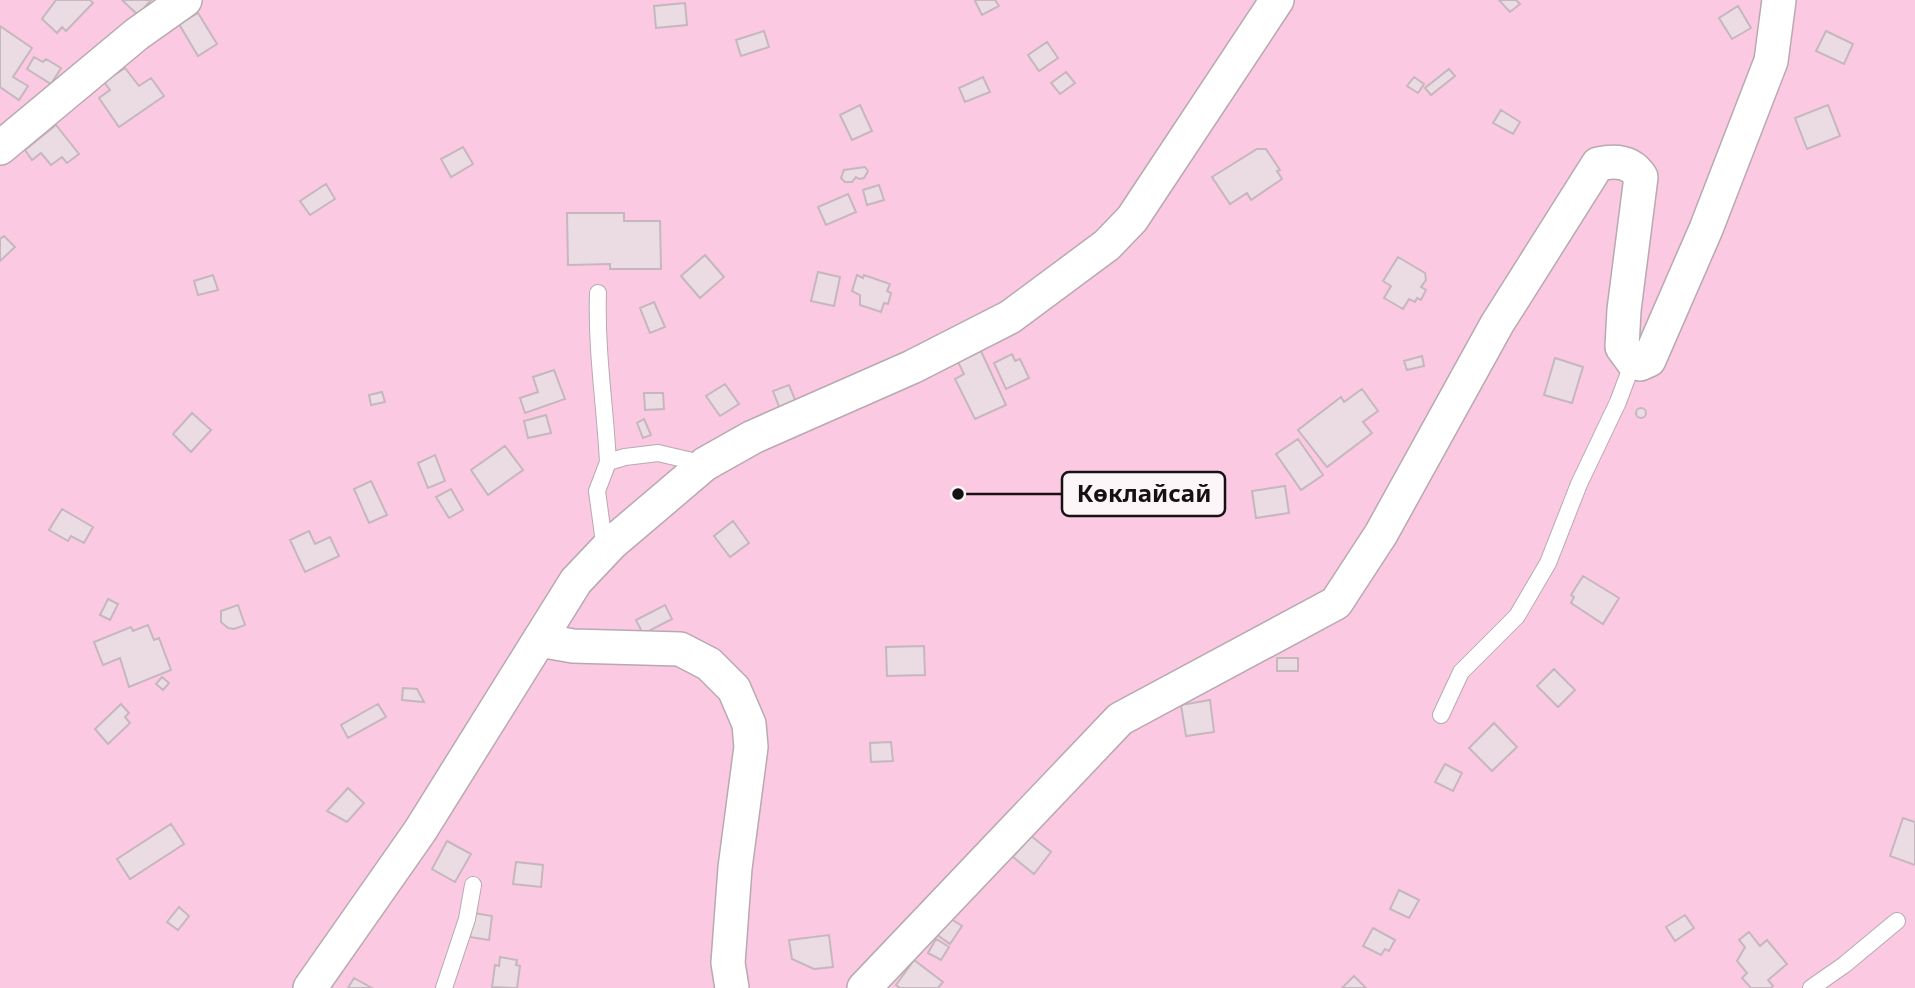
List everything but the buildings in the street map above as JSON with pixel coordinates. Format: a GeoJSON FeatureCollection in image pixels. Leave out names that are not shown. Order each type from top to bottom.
{"type":"FeatureCollection","features":[{"type":"Feature","properties":{"kind":"street"},"geometry":{"type":"LineString","coordinates":[[0,148],[137,34],[184,0]]}},
{"type":"Feature","properties":{"kind":"street"},"geometry":{"type":"LineString","coordinates":[[310,988],[420,831],[576,581],[605,550],[705,464],[753,438],[912,367],[1010,317],[1107,245],[1132,219],[1277,0]]}},
{"type":"Feature","properties":{"kind":"street"},"geometry":{"type":"LineString","coordinates":[[864,988],[1121,719],[1336,603],[1381,534],[1497,324],[1598,164],[1610,161],[1635,168],[1641,177],[1624,310],[1622,347],[1633,362],[1640,364],[1649,360],[1706,229],[1771,61],[1779,0]]}},
{"type":"Feature","properties":{"kind":"street"},"geometry":{"type":"LineString","coordinates":[[539,640],[573,646],[680,649],[709,664],[734,689],[749,724],[751,747],[735,868],[728,964],[732,988]]}},
{"type":"Feature","properties":{"kind":"lane"},"geometry":{"type":"LineString","coordinates":[[598,293],[597,339],[606,410],[608,462],[597,491],[605,550]]}},
{"type":"Feature","properties":{"kind":"lane"},"geometry":{"type":"LineString","coordinates":[[1441,715],[1461,672],[1517,616],[1548,563],[1579,484],[1618,402],[1633,362]]}},
{"type":"Feature","properties":{"kind":"lane"},"geometry":{"type":"LineString","coordinates":[[608,462],[658,453],[705,464]]}},
{"type":"Feature","properties":{"kind":"lane"},"geometry":{"type":"LineString","coordinates":[[444,988],[467,919],[473,885]]}},
{"type":"Feature","properties":{"kind":"lane"},"geometry":{"type":"LineString","coordinates":[[1811,988],[1844,965],[1897,921]]}},
{"type":"Feature","properties":{"kind":"shaded area"},"geometry":{"type":"Polygon","coordinates":[[[0,0],[1915,0],[1915,988],[0,988],[0,0]]]}},
{"type":"Feature","properties":{"kind":"place","name":"Көклайсай"},"geometry":{"type":"Point","coordinates":[958,494]}}]}
